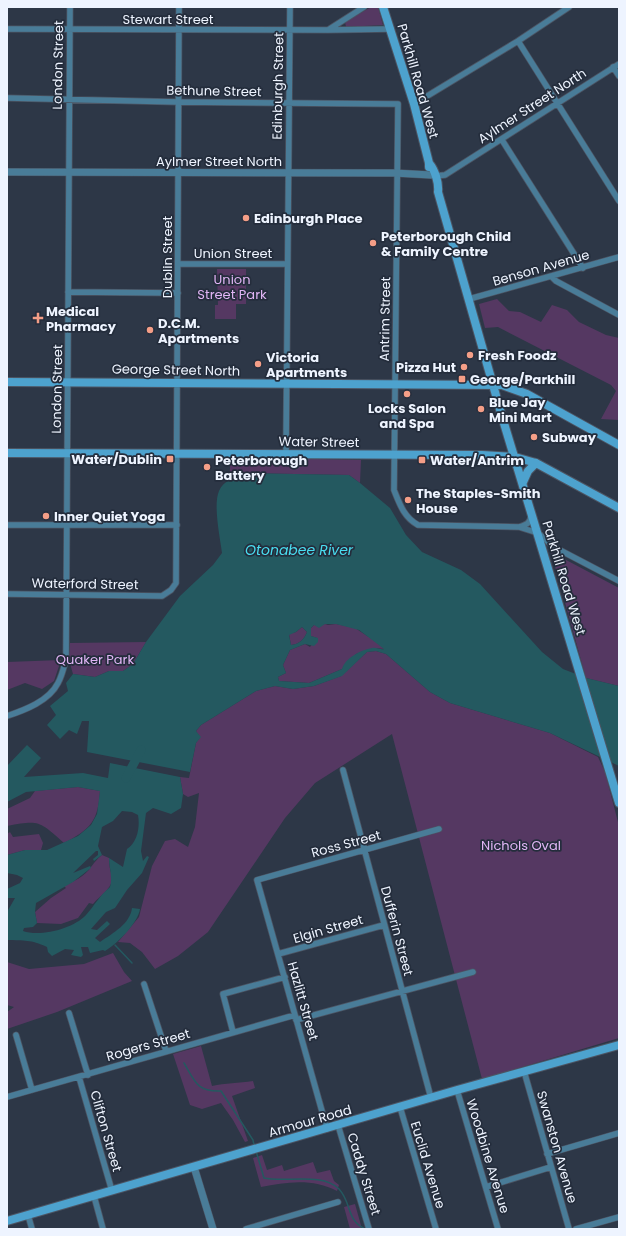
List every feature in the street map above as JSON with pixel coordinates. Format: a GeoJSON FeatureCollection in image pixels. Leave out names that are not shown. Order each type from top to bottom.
{"type":"FeatureCollection","features":[{"type":"Feature","properties":{"kind":"main road","name":"Parkhill Road West"},"geometry":{"type":"LineString","coordinates":[[383,7],[414,104],[430,163],[434,188],[438,192],[515,457],[608,766],[617,786],[619,803]]}},
{"type":"Feature","properties":{"kind":"main road","name":"George Street North"},"geometry":{"type":"LineString","coordinates":[[7,382],[68,381],[502,385],[517,389],[619,445]]}},
{"type":"Feature","properties":{"kind":"main road","name":"Water Street"},"geometry":{"type":"LineString","coordinates":[[7,453],[394,456],[482,455],[515,457],[536,463],[619,508]]}},
{"type":"Feature","properties":{"kind":"main road"},"geometry":{"type":"LineString","coordinates":[[523,482],[528,471],[536,463]]}},
{"type":"Feature","properties":{"kind":"main road","name":"Armour Road"},"geometry":{"type":"LineString","coordinates":[[7,1221],[457,1090],[619,1045]]}},
{"type":"Feature","properties":{"kind":"street","name":"London Street"},"geometry":{"type":"LineString","coordinates":[[7,716],[24,710],[48,695],[58,684],[66,659],[70,7]]}},
{"type":"Feature","properties":{"kind":"street","name":"Dublin Street"},"geometry":{"type":"LineString","coordinates":[[162,596],[171,590],[176,582],[179,7]]}},
{"type":"Feature","properties":{"kind":"street","name":"Edinburgh Street"},"geometry":{"type":"LineString","coordinates":[[286,454],[290,7]]}},
{"type":"Feature","properties":{"kind":"street"},"geometry":{"type":"LineString","coordinates":[[328,30],[364,7]]}},
{"type":"Feature","properties":{"kind":"street"},"geometry":{"type":"LineString","coordinates":[[414,104],[518,41],[569,7]]}},
{"type":"Feature","properties":{"kind":"street","name":"Stewart Street"},"geometry":{"type":"LineString","coordinates":[[7,29],[179,31],[391,29]]}},
{"type":"Feature","properties":{"kind":"street"},"geometry":{"type":"LineString","coordinates":[[518,41],[619,201]]}},
{"type":"Feature","properties":{"kind":"street","name":"Aylmer Street North"},"geometry":{"type":"LineString","coordinates":[[7,172],[398,173],[433,176],[445,175],[619,64]]}},
{"type":"Feature","properties":{"kind":"street"},"geometry":{"type":"LineString","coordinates":[[613,67],[619,76]]}},
{"type":"Feature","properties":{"kind":"street","name":"Bethune Street"},"geometry":{"type":"LineString","coordinates":[[7,98],[178,102],[398,104]]}},
{"type":"Feature","properties":{"kind":"street","name":"Antrim Street"},"geometry":{"type":"LineString","coordinates":[[398,104],[394,490],[402,510],[410,520],[418,526],[518,527]]}},
{"type":"Feature","properties":{"kind":"street"},"geometry":{"type":"LineString","coordinates":[[502,140],[582,268]]}},
{"type":"Feature","properties":{"kind":"street","name":"Benson Avenue"},"geometry":{"type":"LineString","coordinates":[[469,299],[619,257]]}},
{"type":"Feature","properties":{"kind":"street","name":"Union Street"},"geometry":{"type":"LineString","coordinates":[[178,264],[287,264]]}},
{"type":"Feature","properties":{"kind":"street"},"geometry":{"type":"LineString","coordinates":[[552,277],[556,281],[619,315]]}},
{"type":"Feature","properties":{"kind":"street"},"geometry":{"type":"LineString","coordinates":[[68,292],[178,293]]}},
{"type":"Feature","properties":{"kind":"street"},"geometry":{"type":"LineString","coordinates":[[518,527],[527,524],[531,519],[532,512]]}},
{"type":"Feature","properties":{"kind":"street"},"geometry":{"type":"LineString","coordinates":[[7,525],[177,525]]}},
{"type":"Feature","properties":{"kind":"street"},"geometry":{"type":"LineString","coordinates":[[518,527],[538,533],[554,547],[619,581]]}},
{"type":"Feature","properties":{"kind":"street"},"geometry":{"type":"LineString","coordinates":[[545,556],[554,547]]}},
{"type":"Feature","properties":{"kind":"street","name":"Waterford Street"},"geometry":{"type":"LineString","coordinates":[[7,594],[162,596]]}},
{"type":"Feature","properties":{"kind":"street","name":"Dufferin Street"},"geometry":{"type":"LineString","coordinates":[[343,770],[431,1098]]}},
{"type":"Feature","properties":{"kind":"street","name":"Ross Street"},"geometry":{"type":"LineString","coordinates":[[257,880],[439,829]]}},
{"type":"Feature","properties":{"kind":"street","name":"Hazlitt Street"},"geometry":{"type":"LineString","coordinates":[[257,880],[327,1129]]}},
{"type":"Feature","properties":{"kind":"street","name":"Elgin Street"},"geometry":{"type":"LineString","coordinates":[[278,954],[384,925]]}},
{"type":"Feature","properties":{"kind":"street","name":"Rogers Street"},"geometry":{"type":"LineString","coordinates":[[7,1097],[88,1075],[233,1032],[402,991],[473,972]]}},
{"type":"Feature","properties":{"kind":"street"},"geometry":{"type":"LineString","coordinates":[[233,1032],[223,994],[285,977]]}},
{"type":"Feature","properties":{"kind":"street"},"geometry":{"type":"LineString","coordinates":[[144,984],[166,1051]]}},
{"type":"Feature","properties":{"kind":"street"},"geometry":{"type":"LineString","coordinates":[[69,1013],[88,1075]]}},
{"type":"Feature","properties":{"kind":"street"},"geometry":{"type":"LineString","coordinates":[[16,1035],[32,1090]]}},
{"type":"Feature","properties":{"kind":"street","name":"Swanston Avenue"},"geometry":{"type":"LineString","coordinates":[[524,1071],[569,1229]]}},
{"type":"Feature","properties":{"kind":"street","name":"Clifton Street"},"geometry":{"type":"LineString","coordinates":[[80,1077],[112,1191]]}},
{"type":"Feature","properties":{"kind":"street","name":"Woodbine Avenue"},"geometry":{"type":"LineString","coordinates":[[457,1090],[498,1229]]}},
{"type":"Feature","properties":{"kind":"street","name":"Euclid Avenue"},"geometry":{"type":"LineString","coordinates":[[400,1107],[436,1229]]}},
{"type":"Feature","properties":{"kind":"street","name":"Caddy Street"},"geometry":{"type":"LineString","coordinates":[[338,1125],[368,1226]]}},
{"type":"Feature","properties":{"kind":"street"},"geometry":{"type":"LineString","coordinates":[[547,1154],[619,1133]]}},
{"type":"Feature","properties":{"kind":"street"},"geometry":{"type":"LineString","coordinates":[[194,1167],[213,1229]]}},
{"type":"Feature","properties":{"kind":"street"},"geometry":{"type":"LineString","coordinates":[[486,1187],[551,1167]]}},
{"type":"Feature","properties":{"kind":"street"},"geometry":{"type":"LineString","coordinates":[[94,1196],[103,1229]]}},
{"type":"Feature","properties":{"kind":"street"},"geometry":{"type":"LineString","coordinates":[[246,1229],[338,1202]]}},
{"type":"Feature","properties":{"kind":"street"},"geometry":{"type":"LineString","coordinates":[[28,1215],[32,1229]]}},
{"type":"Feature","properties":{"kind":"street"},"geometry":{"type":"LineString","coordinates":[[576,1229],[619,1217]]}},
{"type":"Feature","properties":{"kind":"green space"},"geometry":{"type":"Polygon","coordinates":[[[371,7],[378,7],[383,25],[346,27],[345,22],[371,7]]]}},
{"type":"Feature","properties":{"kind":"green space","name":"Union Street Park"},"geometry":{"type":"Polygon","coordinates":[[[217,269],[246,269],[246,304],[236,304],[236,319],[215,319],[215,305],[218,305],[217,269]]]}},
{"type":"Feature","properties":{"kind":"green space"},"geometry":{"type":"Polygon","coordinates":[[[497,299],[509,311],[520,312],[541,322],[552,305],[567,310],[579,322],[606,335],[619,338],[619,420],[601,419],[616,391],[611,385],[498,327],[485,328],[479,304],[497,299]]]}},
{"type":"Feature","properties":{"kind":"green space"},"geometry":{"type":"Polygon","coordinates":[[[231,457],[361,460],[360,483],[349,475],[243,473],[229,479],[231,457]]]}},
{"type":"Feature","properties":{"kind":"green space"},"geometry":{"type":"Polygon","coordinates":[[[551,552],[619,588],[619,686],[586,678],[551,552]]]}},
{"type":"Feature","properties":{"kind":"green space"},"geometry":{"type":"Polygon","coordinates":[[[336,624],[355,628],[385,649],[374,648],[356,654],[342,669],[309,683],[279,681],[278,677],[286,673],[283,665],[290,650],[305,644],[310,647],[317,638],[311,636],[311,628],[314,625],[336,624]]]}},
{"type":"Feature","properties":{"kind":"green space"},"geometry":{"type":"Polygon","coordinates":[[[302,627],[307,632],[303,639],[299,643],[291,645],[289,634],[296,632],[302,627]]]}},
{"type":"Feature","properties":{"kind":"green space","name":"Quaker Park"},"geometry":{"type":"Polygon","coordinates":[[[146,642],[133,664],[123,671],[109,671],[95,677],[73,674],[69,660],[70,643],[146,642]]]}},
{"type":"Feature","properties":{"kind":"green space","name":"Nichols Oval"},"geometry":{"type":"Polygon","coordinates":[[[376,651],[386,654],[430,692],[450,703],[550,733],[598,757],[605,772],[619,826],[619,1038],[482,1079],[392,734],[315,783],[285,818],[208,932],[178,956],[155,969],[142,952],[130,943],[118,942],[139,917],[152,866],[165,841],[175,839],[188,847],[195,827],[199,793],[188,797],[183,794],[180,777],[189,778],[196,743],[200,737],[196,731],[201,725],[256,691],[275,686],[293,689],[314,686],[341,676],[367,652],[376,651]]]}},
{"type":"Feature","properties":{"kind":"green space"},"geometry":{"type":"Polygon","coordinates":[[[61,660],[54,681],[42,689],[25,683],[7,690],[7,662],[61,660]]]}},
{"type":"Feature","properties":{"kind":"green space"},"geometry":{"type":"Polygon","coordinates":[[[78,787],[100,791],[97,810],[95,817],[87,828],[64,843],[44,826],[38,824],[26,823],[7,826],[7,809],[30,798],[35,791],[78,787]]]}},
{"type":"Feature","properties":{"kind":"green space"},"geometry":{"type":"Polygon","coordinates":[[[10,832],[13,837],[39,834],[43,843],[41,850],[25,850],[7,855],[7,834],[10,832]]]}},
{"type":"Feature","properties":{"kind":"green space"},"geometry":{"type":"Polygon","coordinates":[[[102,855],[109,858],[112,876],[111,884],[106,892],[93,904],[89,903],[78,918],[61,924],[37,923],[35,912],[51,898],[66,888],[64,886],[75,881],[86,873],[102,855]]]}},
{"type":"Feature","properties":{"kind":"green space"},"geometry":{"type":"Polygon","coordinates":[[[113,953],[124,972],[132,981],[57,1012],[7,1029],[7,1012],[14,1007],[7,1005],[7,962],[29,969],[84,964],[113,953]]]}},
{"type":"Feature","properties":{"kind":"green space"},"geometry":{"type":"Polygon","coordinates":[[[201,1046],[212,1086],[253,1081],[255,1088],[232,1096],[248,1141],[245,1142],[233,1120],[221,1103],[202,1109],[190,1105],[173,1054],[201,1046]]]}},
{"type":"Feature","properties":{"kind":"green space"},"geometry":{"type":"Polygon","coordinates":[[[262,1155],[267,1170],[282,1165],[284,1171],[313,1162],[317,1173],[330,1170],[334,1181],[339,1185],[337,1191],[319,1184],[299,1182],[261,1187],[253,1158],[262,1155]]]}},
{"type":"Feature","properties":{"kind":"green space"},"geometry":{"type":"Polygon","coordinates":[[[355,1204],[362,1229],[350,1229],[344,1207],[355,1204]]]}},
{"type":"Feature","properties":{"kind":"water","name":"Otonabee River"},"geometry":{"type":"Polygon","coordinates":[[[243,473],[349,475],[360,483],[390,508],[406,535],[422,552],[461,570],[480,584],[542,652],[563,669],[586,678],[619,686],[619,766],[550,733],[450,703],[430,692],[386,654],[376,651],[367,652],[342,676],[314,686],[293,689],[275,686],[256,691],[201,725],[196,731],[201,737],[196,743],[190,772],[87,752],[89,721],[82,721],[77,734],[69,730],[60,739],[47,725],[56,715],[50,706],[68,691],[66,683],[73,674],[95,677],[109,671],[123,671],[133,664],[146,642],[180,596],[213,565],[222,553],[217,497],[223,485],[243,473]],[[325,624],[319,628],[314,625],[311,628],[311,636],[318,638],[318,642],[314,646],[305,644],[290,650],[283,665],[286,673],[278,677],[279,681],[309,683],[342,669],[346,661],[358,653],[372,648],[384,649],[359,630],[336,624],[325,624]],[[302,627],[289,635],[291,645],[299,643],[303,639],[307,632],[302,627]]]}},
{"type":"Feature","properties":{"kind":"water"},"geometry":{"type":"Polygon","coordinates":[[[27,745],[41,758],[24,777],[83,773],[108,778],[110,763],[180,777],[183,794],[181,808],[171,814],[153,808],[146,813],[141,851],[143,861],[147,856],[149,857],[142,873],[127,890],[115,908],[106,912],[91,929],[97,930],[107,921],[110,924],[95,938],[100,942],[115,932],[128,919],[132,908],[140,909],[131,927],[126,933],[105,951],[103,950],[90,953],[88,947],[81,947],[83,955],[81,957],[71,955],[74,950],[65,949],[52,956],[48,952],[47,947],[41,944],[27,941],[7,940],[7,912],[15,898],[7,898],[7,889],[20,883],[23,878],[7,873],[7,855],[25,850],[47,850],[78,836],[91,825],[97,814],[100,791],[78,787],[26,792],[7,802],[7,766],[27,745]],[[122,811],[113,821],[102,827],[98,846],[102,855],[94,861],[93,859],[98,855],[98,851],[96,851],[73,873],[90,866],[91,868],[73,882],[36,903],[35,912],[37,923],[33,927],[24,928],[23,931],[38,933],[65,928],[86,915],[110,887],[111,876],[109,858],[123,867],[127,849],[136,838],[139,824],[138,815],[132,812],[122,811]]]}},
{"type":"Feature","properties":{"kind":"waterway","name":"Otonabee River"},"geometry":{"type":"LineString","coordinates":[[126,778],[141,750]]}},
{"type":"Feature","properties":{"kind":"waterway"},"geometry":{"type":"LineString","coordinates":[[115,945],[132,963]]}},
{"type":"Feature","properties":{"kind":"waterway"},"geometry":{"type":"LineString","coordinates":[[184,1063],[194,1080],[202,1088],[213,1091],[221,1091],[253,1140],[254,1145]]}},
{"type":"Feature","properties":{"kind":"waterway"},"geometry":{"type":"LineString","coordinates":[[256,1151],[264,1178],[313,1179],[332,1184],[339,1189],[343,1194],[355,1221],[365,1229]]}},
{"type":"Feature","properties":{"kind":"place","name":"Edinburgh Place"},"geometry":{"type":"Point","coordinates":[246,218]}},
{"type":"Feature","properties":{"kind":"place","name":"Peterborough Child & Family Centre"},"geometry":{"type":"Point","coordinates":[373,243]}},
{"type":"Feature","properties":{"kind":"place","name":"Medical Pharmacy"},"geometry":{"type":"Point","coordinates":[38,318]}},
{"type":"Feature","properties":{"kind":"place","name":"D.C.M. Apartments"},"geometry":{"type":"Point","coordinates":[150,330]}},
{"type":"Feature","properties":{"kind":"place","name":"Fresh Foodz"},"geometry":{"type":"Point","coordinates":[470,355]}},
{"type":"Feature","properties":{"kind":"place","name":"Victoria Apartments"},"geometry":{"type":"Point","coordinates":[258,364]}},
{"type":"Feature","properties":{"kind":"place","name":"Pizza Hut"},"geometry":{"type":"Point","coordinates":[464,367]}},
{"type":"Feature","properties":{"kind":"place","name":"George/Parkhill"},"geometry":{"type":"Point","coordinates":[462,379]}},
{"type":"Feature","properties":{"kind":"place","name":"Locks Salon and Spa"},"geometry":{"type":"Point","coordinates":[407,394]}},
{"type":"Feature","properties":{"kind":"place","name":"Blue Jay Mini Mart"},"geometry":{"type":"Point","coordinates":[481,409]}},
{"type":"Feature","properties":{"kind":"place","name":"Subway"},"geometry":{"type":"Point","coordinates":[534,437]}},
{"type":"Feature","properties":{"kind":"place","name":"Water/Dublin"},"geometry":{"type":"Point","coordinates":[170,459]}},
{"type":"Feature","properties":{"kind":"place","name":"Water/Antrim"},"geometry":{"type":"Point","coordinates":[422,460]}},
{"type":"Feature","properties":{"kind":"place","name":"Peterborough Battery"},"geometry":{"type":"Point","coordinates":[207,467]}},
{"type":"Feature","properties":{"kind":"place","name":"The Staples-Smith House"},"geometry":{"type":"Point","coordinates":[408,500]}},
{"type":"Feature","properties":{"kind":"place","name":"Inner Quiet Yoga"},"geometry":{"type":"Point","coordinates":[46,516]}}]}
